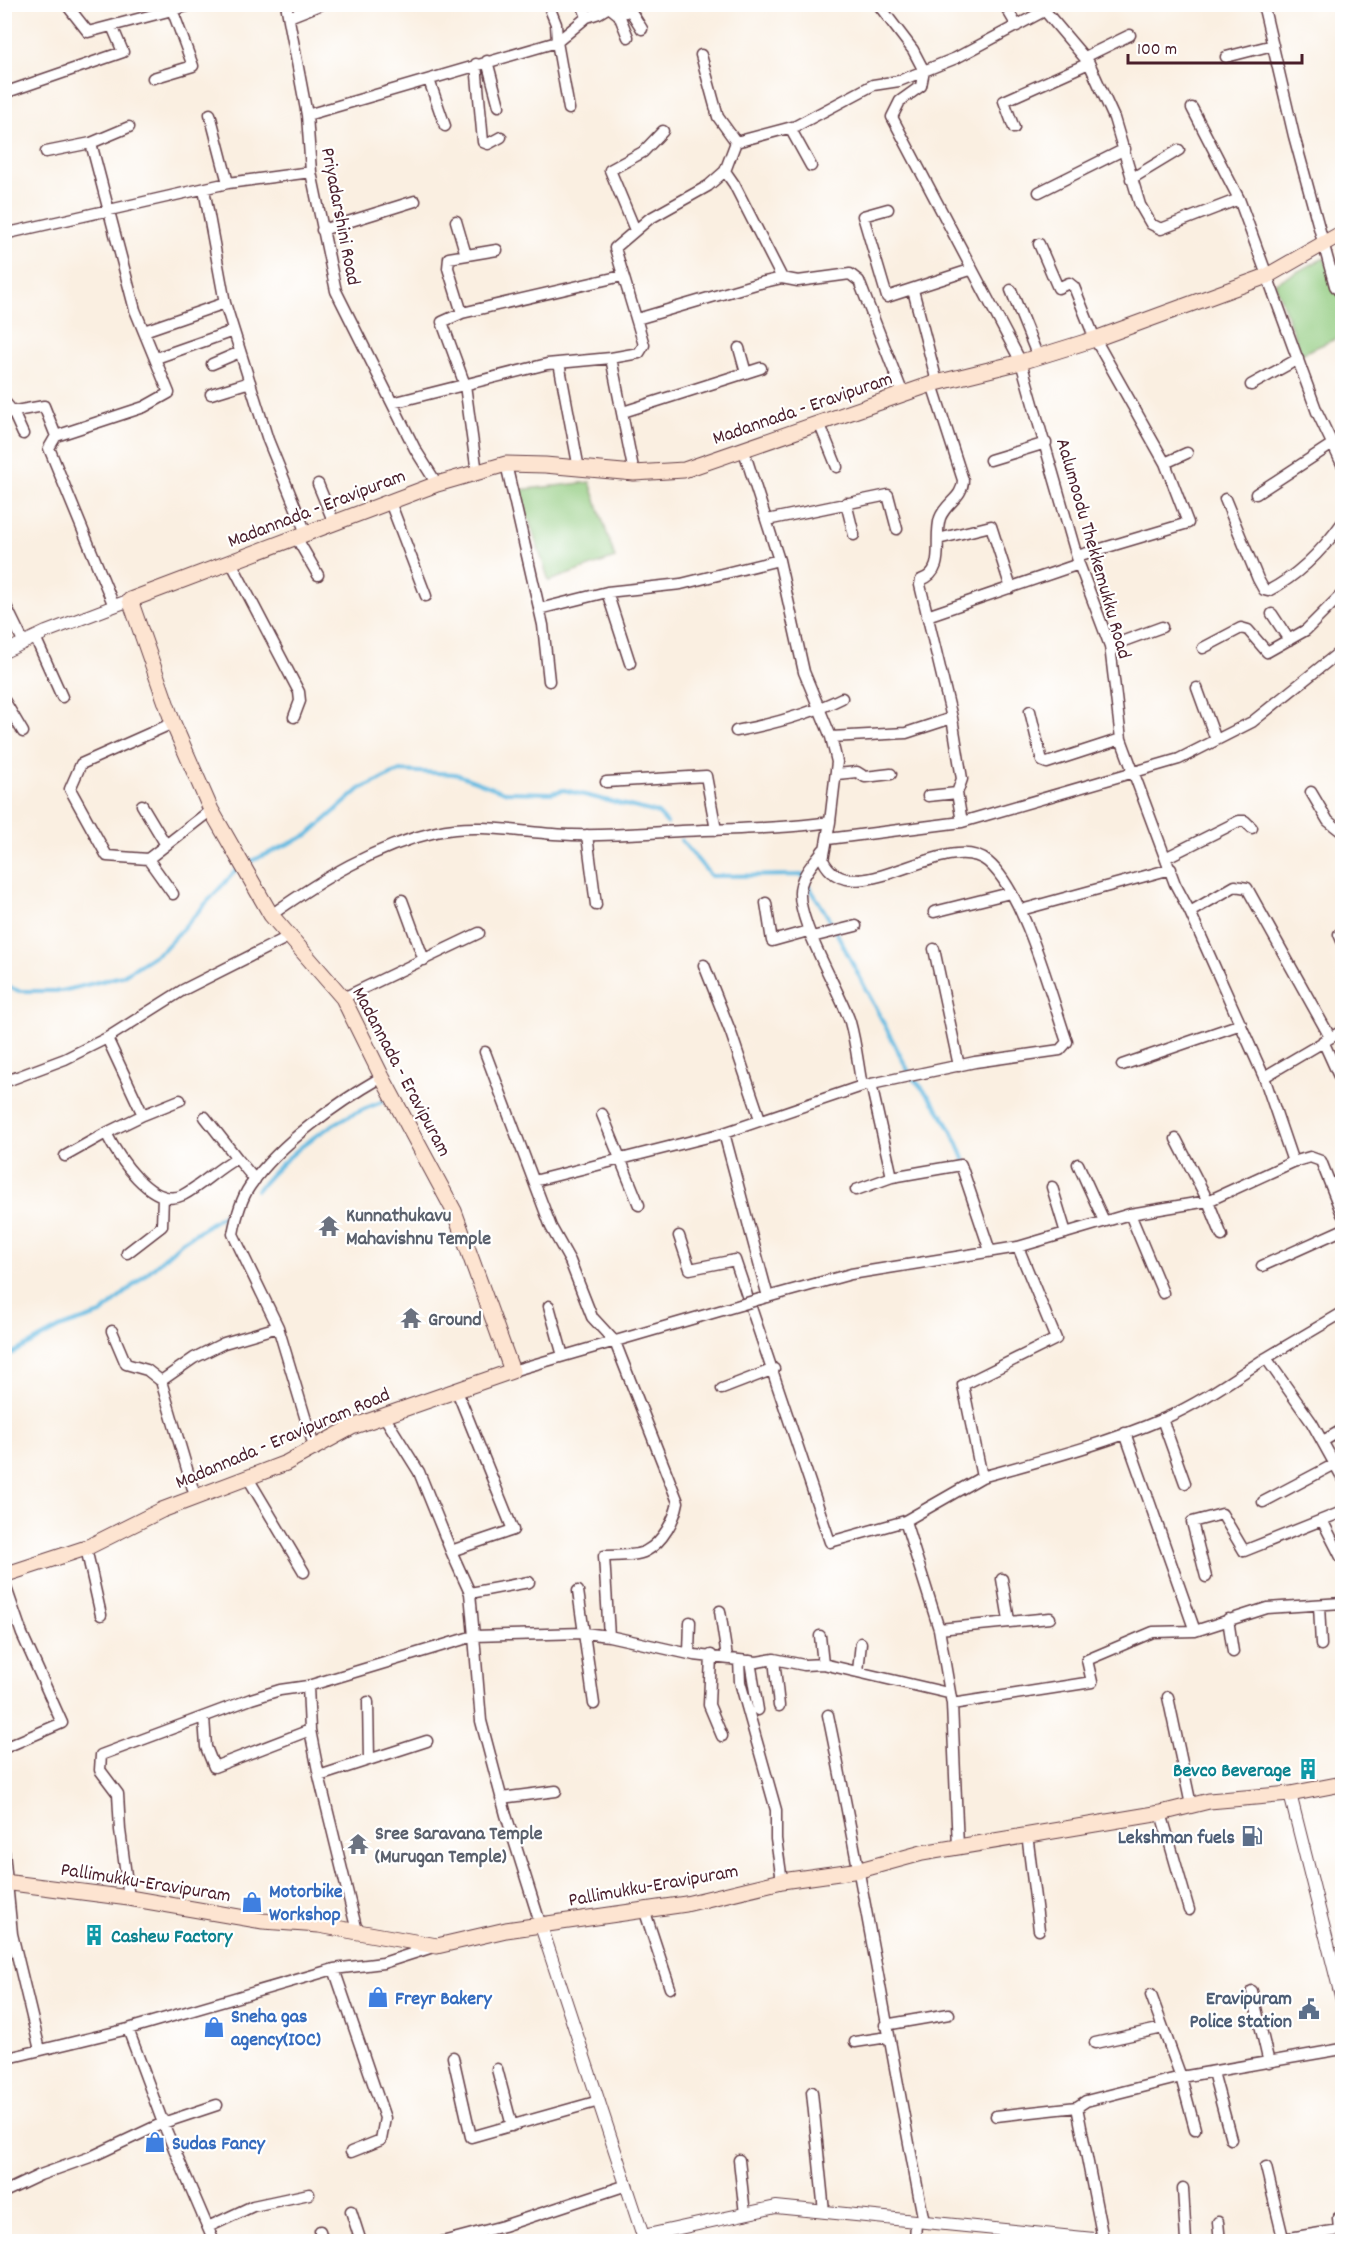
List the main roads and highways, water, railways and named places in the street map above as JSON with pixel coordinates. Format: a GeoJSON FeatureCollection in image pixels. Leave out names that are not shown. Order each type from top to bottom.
{"type":"FeatureCollection","features":[{"type":"Feature","properties":{"kind":"main road","name":"Madannada - Eravipuram"},"geometry":{"type":"LineString","coordinates":[[512,1371],[454,1211],[382,1077],[343,998],[288,937],[272,915],[211,810],[173,723],[130,600],[437,484],[506,464],[634,473],[684,470],[820,425],[934,383],[1021,362],[1095,339],[1267,276],[1342,233]]}},
{"type":"Feature","properties":{"kind":"main road","name":"Madannada - Eravipuram Road"},"geometry":{"type":"LineString","coordinates":[[4,1575],[86,1548],[195,1496],[248,1478],[315,1450],[352,1427],[512,1371]]}},
{"type":"Feature","properties":{"kind":"main road","name":"Pallimukku-Eravipuram"},"geometry":{"type":"LineString","coordinates":[[7,1882],[129,1898],[263,1921],[319,1924],[437,1946],[506,1930],[687,1904],[782,1881],[860,1870],[958,1846],[1161,1813],[1191,1805],[1290,1794],[1342,1784]]}},
{"type":"Feature","properties":{"kind":"waterway"},"geometry":{"type":"LineString","coordinates":[[247,863],[308,835],[360,789],[400,771],[456,774],[504,792],[551,793],[564,790],[658,813],[667,823]]}},
{"type":"Feature","properties":{"kind":"waterway"},"geometry":{"type":"LineString","coordinates":[[681,840],[711,876],[802,875],[830,920],[911,1076],[937,1107],[951,1130],[967,1168]]}},
{"type":"Feature","properties":{"kind":"waterway"},"geometry":{"type":"LineString","coordinates":[[4,985],[19,991],[62,991],[122,976],[164,949],[240,866]]}},
{"type":"Feature","properties":{"kind":"waterway"},"geometry":{"type":"LineString","coordinates":[[257,1190],[285,1161],[315,1136],[347,1117],[384,1101]]}},
{"type":"Feature","properties":{"kind":"waterway"},"geometry":{"type":"LineString","coordinates":[[4,1358],[59,1328],[101,1314],[182,1242],[231,1210]]}},
{"type":"Feature","properties":{"kind":"place","name":"Kunnathukavu Mahavishnu Temple"},"geometry":{"type":"Point","coordinates":[329,1226]}},
{"type":"Feature","properties":{"kind":"place","name":"Ground"},"geometry":{"type":"Point","coordinates":[411,1318]}},
{"type":"Feature","properties":{"kind":"place","name":"Bevco Beverage"},"geometry":{"type":"Point","coordinates":[1308,1769]}},
{"type":"Feature","properties":{"kind":"place","name":"Lekshman fuels"},"geometry":{"type":"Point","coordinates":[1252,1836]}},
{"type":"Feature","properties":{"kind":"place","name":"Sree Saravana Temple (Murugan Temple)"},"geometry":{"type":"Point","coordinates":[358,1844]}},
{"type":"Feature","properties":{"kind":"place","name":"Motorbike Workshop"},"geometry":{"type":"Point","coordinates":[252,1902]}},
{"type":"Feature","properties":{"kind":"place","name":"Cashew Factory"},"geometry":{"type":"Point","coordinates":[94,1935]}},
{"type":"Feature","properties":{"kind":"place","name":"Freyr Bakery"},"geometry":{"type":"Point","coordinates":[378,1997]}},
{"type":"Feature","properties":{"kind":"place","name":"Eravipuram Police Station"},"geometry":{"type":"Point","coordinates":[1309,2009]}},
{"type":"Feature","properties":{"kind":"place","name":"Sneha gas agency(IOC)"},"geometry":{"type":"Point","coordinates":[214,2027]}},
{"type":"Feature","properties":{"kind":"place","name":"Sudas Fancy"},"geometry":{"type":"Point","coordinates":[155,2142]}}]}
